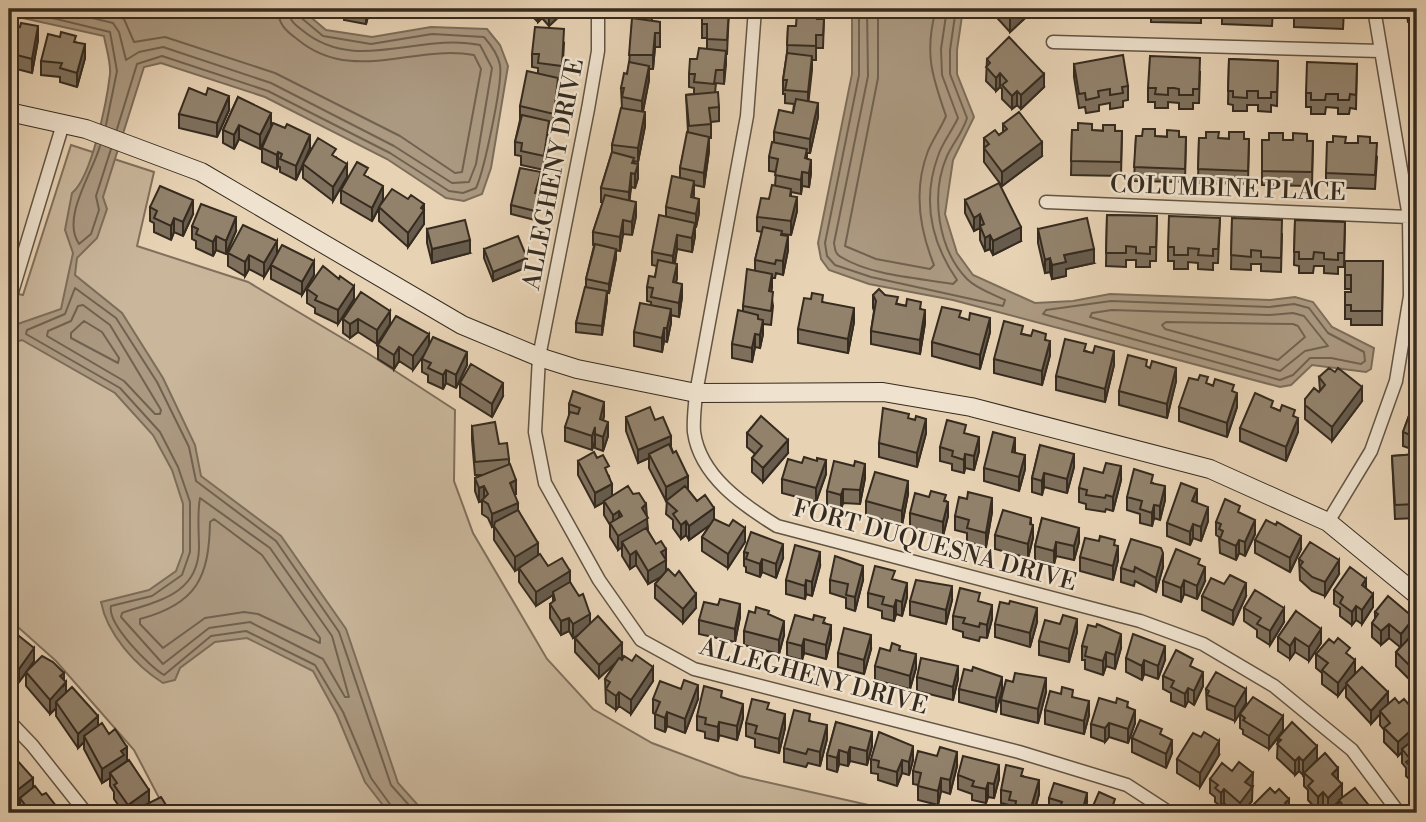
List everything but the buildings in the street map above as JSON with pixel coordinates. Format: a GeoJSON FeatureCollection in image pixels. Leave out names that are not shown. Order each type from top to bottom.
{"type":"FeatureCollection","features":[{"type":"Feature","properties":{"kind":"street","name":"ALLEGHENY DRIVE"},"geometry":{"type":"LineString","coordinates":[[598,9],[598,51],[589,109],[539,357],[534,432],[545,483],[599,580],[641,640],[694,668],[1019,752],[1127,785],[1170,813]]}},
{"type":"Feature","properties":{"kind":"street","name":"FORT DUQUESNA DRIVE"},"geometry":{"type":"LineString","coordinates":[[755,9],[747,116],[696,393],[694,434],[709,468],[737,501],[777,526],[1140,621],[1203,644],[1274,686],[1352,750],[1399,813]]}},
{"type":"Feature","properties":{"kind":"street"},"geometry":{"type":"LineString","coordinates":[[1328,523],[1371,451],[1396,381],[1410,296],[1409,217],[1374,9]]}},
{"type":"Feature","properties":{"kind":"street"},"geometry":{"type":"LineString","coordinates":[[1053,42],[1380,51]]}},
{"type":"Feature","properties":{"kind":"street"},"geometry":{"type":"LineString","coordinates":[[9,112],[86,129],[201,172],[462,325],[539,357],[577,369],[696,393],[883,392],[971,407],[1209,470],[1328,523],[1417,595]]}},
{"type":"Feature","properties":{"kind":"street"},"geometry":{"type":"LineString","coordinates":[[9,302],[63,124]]}},
{"type":"Feature","properties":{"kind":"street","name":"COLUMBINE PLACE"},"geometry":{"type":"LineString","coordinates":[[1046,202],[1409,217]]}},
{"type":"Feature","properties":{"kind":"street"},"geometry":{"type":"LineString","coordinates":[[9,721],[32,745],[86,813]]}},
{"type":"Feature","properties":{"kind":"shaded area"},"geometry":{"type":"Polygon","coordinates":[[[71,145],[154,172],[137,246],[248,282],[369,354],[455,410],[454,481],[473,533],[547,659],[593,709],[652,743],[740,776],[904,813],[167,813],[134,750],[56,661],[9,619],[9,292],[23,295],[71,145]]]}},
{"type":"Feature","properties":{"kind":"water"},"geometry":{"type":"Polygon","coordinates":[[[9,9],[301,9],[326,30],[372,37],[431,27],[487,29],[500,45],[508,66],[491,168],[482,194],[464,201],[446,198],[387,159],[265,97],[161,63],[144,67],[103,197],[107,209],[97,238],[77,258],[75,275],[122,313],[163,378],[195,445],[201,476],[281,536],[346,629],[398,783],[425,813],[389,813],[365,782],[337,715],[313,671],[247,638],[215,642],[180,668],[175,680],[163,683],[133,658],[109,626],[101,602],[149,590],[176,571],[183,552],[183,504],[172,470],[153,435],[115,393],[22,340],[9,344],[9,327],[61,309],[73,253],[65,230],[72,193],[86,171],[92,155],[102,119],[110,69],[104,36],[9,15],[9,9]]]}},
{"type":"Feature","properties":{"kind":"water"},"geometry":{"type":"Polygon","coordinates":[[[852,9],[963,9],[957,50],[957,74],[974,117],[953,160],[945,214],[957,253],[973,275],[1035,303],[1073,301],[1110,294],[1270,300],[1295,297],[1313,302],[1332,327],[1374,348],[1371,369],[1366,372],[1312,365],[1291,385],[1280,387],[953,300],[869,284],[829,270],[821,259],[818,243],[852,74],[852,9]]]}}]}
